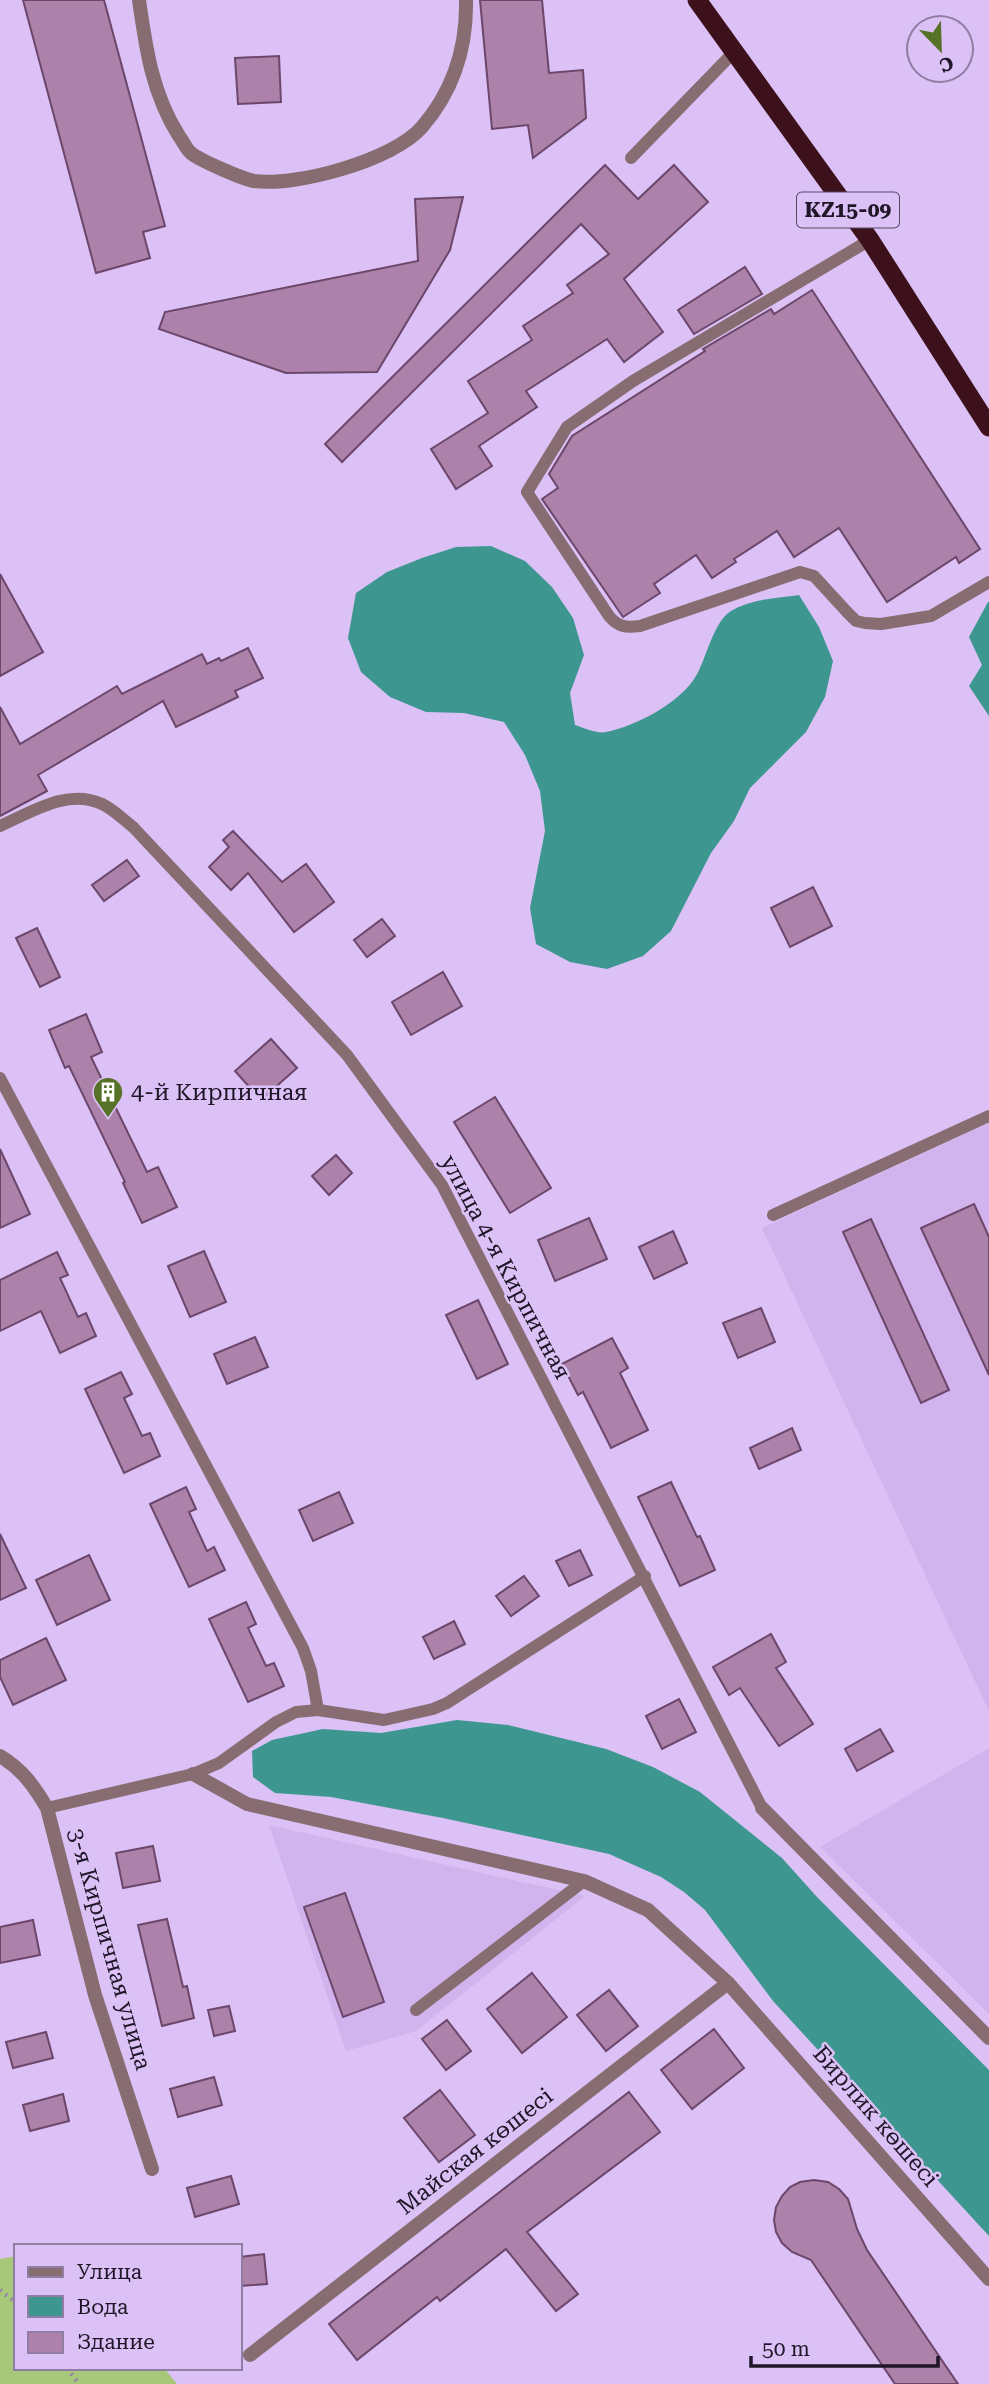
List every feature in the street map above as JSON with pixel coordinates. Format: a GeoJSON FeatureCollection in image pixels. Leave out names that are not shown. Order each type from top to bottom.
{"type":"FeatureCollection","features":[{"type":"Feature","properties":{"kind":"highway","name":"KZ15-09"},"geometry":{"type":"LineString","coordinates":[[697,0],[870,240],[989,427]]}},
{"type":"Feature","properties":{"kind":"street"},"geometry":{"type":"LineString","coordinates":[[139,0],[148,65],[167,117],[191,153],[254,181],[297,179],[343,169],[389,151],[421,130],[447,94],[458,63],[466,19],[466,0]]}},
{"type":"Feature","properties":{"kind":"street","name":"3-я Кирпичная улица"},"geometry":{"type":"LineString","coordinates":[[0,1756],[18,1766],[47,1808],[95,1995],[152,2169]]}},
{"type":"Feature","properties":{"kind":"street","name":"Бирлик көшесі"},"geometry":{"type":"LineString","coordinates":[[193,1774],[247,1804],[584,1881],[648,1910],[728,1983],[989,2278]]}},
{"type":"Feature","properties":{"kind":"street"},"geometry":{"type":"LineString","coordinates":[[762,1808],[989,2038]]}},
{"type":"Feature","properties":{"kind":"street","name":"Майская көшесі"},"geometry":{"type":"LineString","coordinates":[[250,2355],[728,1983]]}},
{"type":"Feature","properties":{"kind":"lane"},"geometry":{"type":"LineString","coordinates":[[631,158],[734,52]]}},
{"type":"Feature","properties":{"kind":"lane"},"geometry":{"type":"LineString","coordinates":[[870,240],[633,381],[567,427],[527,492],[609,616],[623,627],[640,626],[800,572],[814,576],[856,621],[881,624],[931,616],[989,582]]}},
{"type":"Feature","properties":{"kind":"lane","name":"улица 4-я Кирпичная"},"geometry":{"type":"LineString","coordinates":[[0,826],[47,805],[75,797],[103,804],[133,827],[346,1055],[442,1185],[762,1808]]}},
{"type":"Feature","properties":{"kind":"lane"},"geometry":{"type":"LineString","coordinates":[[0,1078],[303,1648],[311,1671],[318,1710]]}},
{"type":"Feature","properties":{"kind":"lane"},"geometry":{"type":"LineString","coordinates":[[773,1215],[989,1116]]}},
{"type":"Feature","properties":{"kind":"lane"},"geometry":{"type":"LineString","coordinates":[[47,1808],[193,1774],[219,1763],[276,1722],[296,1712],[318,1710],[384,1720],[433,1709],[447,1703],[645,1576]]}},
{"type":"Feature","properties":{"kind":"lane"},"geometry":{"type":"LineString","coordinates":[[415,2010],[584,1881]]}},
{"type":"Feature","properties":{"kind":"path"},"geometry":{"type":"LineString","coordinates":[[0,2290],[14,2302]]}},
{"type":"Feature","properties":{"kind":"shaded area"},"geometry":{"type":"Polygon","coordinates":[[[989,1123],[989,1711],[762,1228],[989,1123]]]}},
{"type":"Feature","properties":{"kind":"shaded area"},"geometry":{"type":"Polygon","coordinates":[[[989,1748],[989,2014],[820,1847],[989,1748]]]}},
{"type":"Feature","properties":{"kind":"shaded area"},"geometry":{"type":"Polygon","coordinates":[[[269,1825],[585,1896],[416,2031],[346,2051],[269,1825]]]}},
{"type":"Feature","properties":{"kind":"shaded area"},"geometry":{"type":"Polygon","coordinates":[[[14,2256],[14,2370],[166,2370],[177,2384],[0,2384],[0,2259],[14,2256]]]}},
{"type":"Feature","properties":{"kind":"water"},"geometry":{"type":"Polygon","coordinates":[[[491,546],[525,561],[552,587],[573,618],[584,655],[570,693],[575,725],[586,729],[602,732],[618,729],[643,719],[668,704],[689,686],[696,676],[725,616],[756,601],[799,595],[819,627],[833,661],[825,697],[806,732],[750,788],[734,821],[711,853],[671,931],[643,956],[607,969],[570,962],[536,944],[530,908],[545,831],[540,791],[525,755],[504,722],[464,713],[426,712],[390,697],[361,672],[348,638],[356,593],[387,572],[456,547],[491,546]]]}},
{"type":"Feature","properties":{"kind":"water"},"geometry":{"type":"Polygon","coordinates":[[[988,602],[989,716],[969,686],[982,665],[969,637],[988,602]]]}},
{"type":"Feature","properties":{"kind":"water"},"geometry":{"type":"Polygon","coordinates":[[[457,1720],[508,1725],[606,1749],[653,1767],[700,1792],[782,1858],[817,1897],[989,2070],[989,2236],[773,2001],[705,1910],[661,1877],[609,1854],[331,1797],[275,1793],[253,1777],[252,1751],[272,1740],[323,1729],[381,1733],[457,1720]]]}},
{"type":"Feature","properties":{"kind":"building"},"geometry":{"type":"Polygon","coordinates":[[[23,0],[104,0],[165,226],[143,232],[150,258],[96,273],[23,0]]]}},
{"type":"Feature","properties":{"kind":"building"},"geometry":{"type":"Polygon","coordinates":[[[480,0],[542,0],[549,73],[583,70],[586,118],[533,158],[528,125],[492,129],[480,0]]]}},
{"type":"Feature","properties":{"kind":"building"},"geometry":{"type":"Polygon","coordinates":[[[279,56],[281,102],[238,104],[235,58],[279,56]]]}},
{"type":"Feature","properties":{"kind":"building"},"geometry":{"type":"Polygon","coordinates":[[[605,165],[638,199],[674,165],[708,202],[624,279],[663,332],[624,362],[607,339],[526,391],[537,407],[479,446],[492,466],[456,489],[431,449],[488,413],[468,381],[532,340],[523,326],[573,293],[567,285],[609,254],[581,224],[342,462],[325,444],[605,165]]]}},
{"type":"Feature","properties":{"kind":"building"},"geometry":{"type":"Polygon","coordinates":[[[463,197],[450,250],[377,372],[286,373],[159,329],[165,312],[418,261],[415,199],[463,197]]]}},
{"type":"Feature","properties":{"kind":"building"},"geometry":{"type":"Polygon","coordinates":[[[745,267],[762,294],[694,334],[678,310],[745,267]]]}},
{"type":"Feature","properties":{"kind":"building"},"geometry":{"type":"Polygon","coordinates":[[[812,290],[980,549],[959,563],[956,557],[887,602],[839,528],[794,557],[777,531],[734,559],[736,562],[712,578],[696,555],[654,584],[660,593],[623,617],[542,499],[558,488],[549,474],[572,436],[705,351],[703,349],[771,309],[774,314],[812,290]]]}},
{"type":"Feature","properties":{"kind":"building"},"geometry":{"type":"Polygon","coordinates":[[[0,574],[43,652],[0,676],[0,574]]]}},
{"type":"Feature","properties":{"kind":"building"},"geometry":{"type":"Polygon","coordinates":[[[248,648],[263,678],[235,691],[238,697],[176,727],[163,701],[38,775],[47,791],[0,816],[0,707],[20,744],[117,686],[122,694],[202,654],[207,664],[219,658],[221,661],[248,648]]]}},
{"type":"Feature","properties":{"kind":"building"},"geometry":{"type":"Polygon","coordinates":[[[233,831],[282,882],[306,864],[334,902],[294,932],[248,873],[231,890],[209,867],[229,847],[223,840],[233,831]]]}},
{"type":"Feature","properties":{"kind":"building"},"geometry":{"type":"Polygon","coordinates":[[[127,860],[139,876],[104,901],[92,885],[127,860]]]}},
{"type":"Feature","properties":{"kind":"building"},"geometry":{"type":"Polygon","coordinates":[[[813,887],[832,926],[790,947],[771,908],[813,887]]]}},
{"type":"Feature","properties":{"kind":"building"},"geometry":{"type":"Polygon","coordinates":[[[382,919],[395,936],[367,957],[354,940],[382,919]]]}},
{"type":"Feature","properties":{"kind":"building"},"geometry":{"type":"Polygon","coordinates":[[[37,928],[60,977],[40,987],[16,938],[37,928]]]}},
{"type":"Feature","properties":{"kind":"building"},"geometry":{"type":"Polygon","coordinates":[[[443,972],[462,1006],[411,1035],[392,1002],[443,972]]]}},
{"type":"Feature","properties":{"kind":"building"},"geometry":{"type":"Polygon","coordinates":[[[86,1014],[102,1052],[91,1057],[147,1172],[158,1167],[177,1207],[142,1223],[123,1183],[125,1182],[69,1066],[65,1068],[49,1030],[86,1014]]]}},
{"type":"Feature","properties":{"kind":"building"},"geometry":{"type":"Polygon","coordinates":[[[271,1039],[297,1068],[261,1100],[235,1071],[271,1039]]]}},
{"type":"Feature","properties":{"kind":"building"},"geometry":{"type":"Polygon","coordinates":[[[495,1097],[551,1188],[510,1213],[454,1122],[495,1097]]]}},
{"type":"Feature","properties":{"kind":"building"},"geometry":{"type":"Polygon","coordinates":[[[0,1149],[30,1214],[0,1228],[0,1149]]]}},
{"type":"Feature","properties":{"kind":"building"},"geometry":{"type":"Polygon","coordinates":[[[336,1155],[352,1173],[329,1195],[312,1176],[336,1155]]]}},
{"type":"Feature","properties":{"kind":"building"},"geometry":{"type":"Polygon","coordinates":[[[974,1204],[989,1237],[989,1375],[921,1228],[974,1204]]]}},
{"type":"Feature","properties":{"kind":"building"},"geometry":{"type":"Polygon","coordinates":[[[589,1218],[607,1259],[555,1281],[538,1240],[589,1218]]]}},
{"type":"Feature","properties":{"kind":"building"},"geometry":{"type":"Polygon","coordinates":[[[871,1219],[949,1390],[921,1403],[843,1232],[871,1219]]]}},
{"type":"Feature","properties":{"kind":"building"},"geometry":{"type":"Polygon","coordinates":[[[673,1231],[687,1263],[654,1279],[639,1247],[673,1231]]]}},
{"type":"Feature","properties":{"kind":"building"},"geometry":{"type":"Polygon","coordinates":[[[204,1251],[226,1302],[190,1317],[168,1266],[204,1251]]]}},
{"type":"Feature","properties":{"kind":"building"},"geometry":{"type":"Polygon","coordinates":[[[57,1252],[68,1275],[60,1278],[78,1317],[86,1313],[96,1336],[60,1353],[41,1311],[0,1331],[0,1280],[57,1252]]]}},
{"type":"Feature","properties":{"kind":"building"},"geometry":{"type":"Polygon","coordinates":[[[478,1300],[508,1364],[477,1379],[446,1315],[478,1300]]]}},
{"type":"Feature","properties":{"kind":"building"},"geometry":{"type":"Polygon","coordinates":[[[761,1308],[775,1342],[738,1358],[723,1323],[761,1308]]]}},
{"type":"Feature","properties":{"kind":"building"},"geometry":{"type":"Polygon","coordinates":[[[255,1337],[268,1367],[227,1384],[214,1354],[255,1337]]]}},
{"type":"Feature","properties":{"kind":"building"},"geometry":{"type":"Polygon","coordinates":[[[612,1338],[628,1368],[620,1373],[648,1430],[611,1448],[583,1392],[578,1395],[562,1364],[612,1338]]]}},
{"type":"Feature","properties":{"kind":"building"},"geometry":{"type":"Polygon","coordinates":[[[121,1372],[132,1394],[124,1398],[142,1436],[150,1433],[160,1456],[124,1473],[85,1389],[121,1372]]]}},
{"type":"Feature","properties":{"kind":"building"},"geometry":{"type":"Polygon","coordinates":[[[792,1428],[801,1450],[759,1469],[750,1448],[792,1428]]]}},
{"type":"Feature","properties":{"kind":"building"},"geometry":{"type":"Polygon","coordinates":[[[671,1482],[715,1570],[680,1586],[638,1497],[671,1482]]]}},
{"type":"Feature","properties":{"kind":"building"},"geometry":{"type":"Polygon","coordinates":[[[186,1487],[196,1509],[189,1512],[207,1551],[214,1547],[225,1570],[189,1587],[150,1504],[186,1487]]]}},
{"type":"Feature","properties":{"kind":"building"},"geometry":{"type":"Polygon","coordinates":[[[339,1492],[353,1523],[313,1541],[299,1510],[339,1492]]]}},
{"type":"Feature","properties":{"kind":"building"},"geometry":{"type":"Polygon","coordinates":[[[0,1534],[26,1588],[0,1600],[0,1534]]]}},
{"type":"Feature","properties":{"kind":"building"},"geometry":{"type":"Polygon","coordinates":[[[580,1550],[592,1575],[569,1586],[556,1561],[580,1550]]]}},
{"type":"Feature","properties":{"kind":"building"},"geometry":{"type":"Polygon","coordinates":[[[89,1555],[110,1600],[57,1625],[36,1580],[89,1555]]]}},
{"type":"Feature","properties":{"kind":"building"},"geometry":{"type":"Polygon","coordinates":[[[524,1576],[539,1596],[511,1616],[496,1596],[524,1576]]]}},
{"type":"Feature","properties":{"kind":"building"},"geometry":{"type":"Polygon","coordinates":[[[246,1602],[256,1624],[248,1628],[266,1666],[274,1663],[284,1686],[248,1702],[209,1619],[246,1602]]]}},
{"type":"Feature","properties":{"kind":"building"},"geometry":{"type":"Polygon","coordinates":[[[454,1621],[465,1644],[434,1659],[423,1637],[454,1621]]]}},
{"type":"Feature","properties":{"kind":"building"},"geometry":{"type":"Polygon","coordinates":[[[771,1634],[786,1662],[776,1668],[813,1724],[779,1746],[740,1688],[729,1695],[713,1667],[771,1634]]]}},
{"type":"Feature","properties":{"kind":"building"},"geometry":{"type":"Polygon","coordinates":[[[46,1638],[66,1680],[13,1705],[0,1677],[0,1660],[46,1638]]]}},
{"type":"Feature","properties":{"kind":"building"},"geometry":{"type":"Polygon","coordinates":[[[679,1699],[696,1732],[662,1749],[646,1716],[679,1699]]]}},
{"type":"Feature","properties":{"kind":"building"},"geometry":{"type":"Polygon","coordinates":[[[880,1729],[893,1751],[857,1771],[845,1749],[880,1729]]]}},
{"type":"Feature","properties":{"kind":"building"},"geometry":{"type":"Polygon","coordinates":[[[153,1846],[160,1881],[123,1888],[116,1853],[153,1846]]]}},
{"type":"Feature","properties":{"kind":"building"},"geometry":{"type":"Polygon","coordinates":[[[345,1893],[384,2002],[343,2017],[304,1907],[345,1893]]]}},
{"type":"Feature","properties":{"kind":"building"},"geometry":{"type":"Polygon","coordinates":[[[167,1919],[183,1987],[187,1986],[194,2018],[162,2026],[138,1925],[167,1919]]]}},
{"type":"Feature","properties":{"kind":"building"},"geometry":{"type":"Polygon","coordinates":[[[33,1920],[40,1955],[0,1963],[0,1927],[33,1920]]]}},
{"type":"Feature","properties":{"kind":"building"},"geometry":{"type":"Polygon","coordinates":[[[532,1973],[567,2017],[522,2053],[487,2009],[532,1973]]]}},
{"type":"Feature","properties":{"kind":"building"},"geometry":{"type":"Polygon","coordinates":[[[609,1990],[638,2026],[606,2051],[577,2015],[609,1990]]]}},
{"type":"Feature","properties":{"kind":"building"},"geometry":{"type":"Polygon","coordinates":[[[229,2006],[235,2031],[214,2036],[208,2010],[229,2006]]]}},
{"type":"Feature","properties":{"kind":"building"},"geometry":{"type":"Polygon","coordinates":[[[447,2020],[471,2051],[446,2070],[422,2039],[447,2020]]]}},
{"type":"Feature","properties":{"kind":"building"},"geometry":{"type":"Polygon","coordinates":[[[714,2029],[744,2068],[692,2109],[661,2070],[714,2029]]]}},
{"type":"Feature","properties":{"kind":"building"},"geometry":{"type":"Polygon","coordinates":[[[46,2032],[53,2058],[13,2068],[6,2042],[46,2032]]]}},
{"type":"Feature","properties":{"kind":"building"},"geometry":{"type":"Polygon","coordinates":[[[214,2077],[222,2105],[178,2117],[170,2089],[214,2077]]]}},
{"type":"Feature","properties":{"kind":"building"},"geometry":{"type":"Polygon","coordinates":[[[440,2090],[475,2135],[439,2162],[404,2118],[440,2090]]]}},
{"type":"Feature","properties":{"kind":"building"},"geometry":{"type":"Polygon","coordinates":[[[629,2092],[660,2132],[527,2232],[578,2294],[556,2311],[506,2249],[440,2301],[437,2297],[357,2360],[329,2324],[629,2092]]]}},
{"type":"Feature","properties":{"kind":"building"},"geometry":{"type":"Polygon","coordinates":[[[63,2094],[69,2121],[30,2131],[23,2105],[63,2094]]]}},
{"type":"Feature","properties":{"kind":"building"},"geometry":{"type":"Polygon","coordinates":[[[231,2176],[239,2204],[195,2217],[187,2188],[231,2176]]]}},
{"type":"Feature","properties":{"kind":"building"},"geometry":{"type":"Polygon","coordinates":[[[814,2180],[828,2182],[848,2199],[867,2250],[958,2384],[895,2384],[811,2260],[792,2252],[782,2243],[774,2220],[776,2207],[790,2187],[814,2180]]]}},
{"type":"Feature","properties":{"kind":"building"},"geometry":{"type":"Polygon","coordinates":[[[264,2254],[267,2284],[242,2286],[242,2257],[264,2254]]]}},
{"type":"Feature","properties":{"kind":"place","name":"4-й Кирпичная"},"geometry":{"type":"Point","coordinates":[108,1119]}}]}
